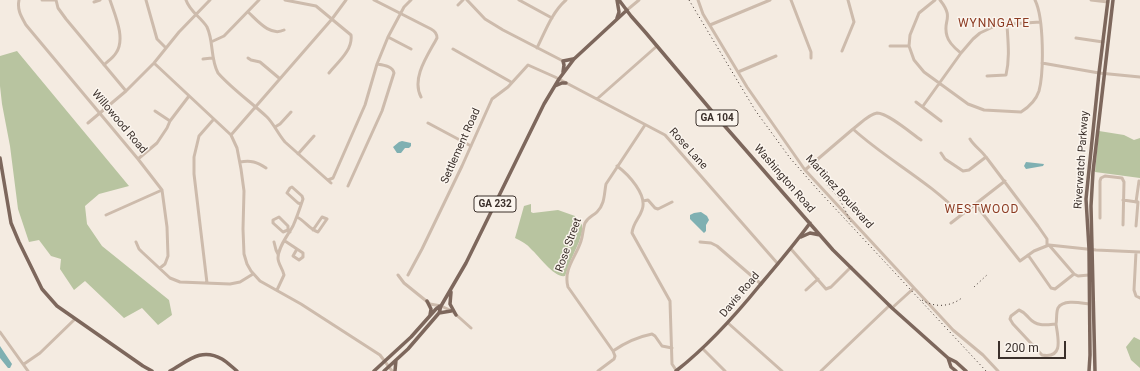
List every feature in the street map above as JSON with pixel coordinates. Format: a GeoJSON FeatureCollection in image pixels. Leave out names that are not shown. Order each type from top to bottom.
{"type":"FeatureCollection","features":[{"type":"Feature","properties":{"kind":"main road","name":"Washington Road"},"geometry":{"type":"LineString","coordinates":[[618,0],[716,116],[833,250],[948,358],[956,362],[966,371]]}},
{"type":"Feature","properties":{"kind":"main road"},"geometry":{"type":"LineString","coordinates":[[616,21],[620,12],[618,0]]}},
{"type":"Feature","properties":{"kind":"main road","name":"Riverwatch Parkway"},"geometry":{"type":"LineString","coordinates":[[1101,73],[1112,0]]}},
{"type":"Feature","properties":{"kind":"main road","name":"Riverwatch Parkway"},"geometry":{"type":"LineString","coordinates":[[1089,371],[1089,275],[1093,172],[1103,42],[1108,1]]}},
{"type":"Feature","properties":{"kind":"main road","name":"GA 232"},"geometry":{"type":"LineString","coordinates":[[384,371],[418,338],[439,313],[441,306],[466,263],[544,104],[563,73],[574,59],[627,10]]}},
{"type":"Feature","properties":{"kind":"main road"},"geometry":{"type":"LineString","coordinates":[[616,21],[622,17],[629,17],[633,19]]}},
{"type":"Feature","properties":{"kind":"main road"},"geometry":{"type":"LineString","coordinates":[[563,73],[564,65],[562,61],[574,59]]}},
{"type":"Feature","properties":{"kind":"main road"},"geometry":{"type":"LineString","coordinates":[[554,87],[562,83],[566,83]]}},
{"type":"Feature","properties":{"kind":"main road"},"geometry":{"type":"LineString","coordinates":[[0,158],[11,223],[42,289],[53,302],[75,319],[152,371]]}},
{"type":"Feature","properties":{"kind":"main road","name":"Davis Road"},"geometry":{"type":"LineString","coordinates":[[676,371],[703,349],[728,323],[791,249],[810,223]]}},
{"type":"Feature","properties":{"kind":"main road"},"geometry":{"type":"LineString","coordinates":[[800,237],[810,233],[820,235]]}},
{"type":"Feature","properties":{"kind":"main road","name":"Riverwatch Parkway"},"geometry":{"type":"LineString","coordinates":[[1091,249],[1095,371]]}},
{"type":"Feature","properties":{"kind":"main road"},"geometry":{"type":"LineString","coordinates":[[452,288],[450,304],[456,315]]}},
{"type":"Feature","properties":{"kind":"main road"},"geometry":{"type":"LineString","coordinates":[[427,302],[431,309],[430,316]]}},
{"type":"Feature","properties":{"kind":"main road","name":"GA 232"},"geometry":{"type":"LineString","coordinates":[[374,371],[411,338],[441,306]]}},
{"type":"Feature","properties":{"kind":"main road"},"geometry":{"type":"LineString","coordinates":[[439,313],[451,311]]}},
{"type":"Feature","properties":{"kind":"main road"},"geometry":{"type":"LineString","coordinates":[[170,371],[198,355],[207,353],[221,359],[234,370]]}},
{"type":"Feature","properties":{"kind":"main road","name":"Washington Road"},"geometry":{"type":"LineString","coordinates":[[948,358],[951,367],[956,371]]}},
{"type":"Feature","properties":{"kind":"main road"},"geometry":{"type":"LineString","coordinates":[[393,371],[396,360]]}},
{"type":"Feature","properties":{"kind":"street","name":"Willowood Road"},"geometry":{"type":"LineString","coordinates":[[19,0],[19,14],[26,25],[162,190]]}},
{"type":"Feature","properties":{"kind":"street"},"geometry":{"type":"LineString","coordinates":[[42,0],[56,0],[58,8],[66,19],[126,91]]}},
{"type":"Feature","properties":{"kind":"street"},"geometry":{"type":"LineString","coordinates":[[94,2],[100,0]]}},
{"type":"Feature","properties":{"kind":"street"},"geometry":{"type":"LineString","coordinates":[[104,65],[117,52],[120,44],[119,33],[110,0]]}},
{"type":"Feature","properties":{"kind":"street"},"geometry":{"type":"LineString","coordinates":[[146,0],[157,39],[166,48]]}},
{"type":"Feature","properties":{"kind":"street"},"geometry":{"type":"LineString","coordinates":[[186,0],[196,16],[206,26],[211,42],[214,66],[218,73],[266,116],[275,127],[278,134],[330,183]]}},
{"type":"Feature","properties":{"kind":"street"},"geometry":{"type":"LineString","coordinates":[[88,123],[126,91],[154,63],[210,0]]}},
{"type":"Feature","properties":{"kind":"street"},"geometry":{"type":"LineString","coordinates":[[211,42],[224,36],[259,0]]}},
{"type":"Feature","properties":{"kind":"street"},"geometry":{"type":"LineString","coordinates":[[285,0],[316,6],[351,35],[352,42],[344,55],[329,73]]}},
{"type":"Feature","properties":{"kind":"street"},"geometry":{"type":"LineString","coordinates":[[231,135],[279,78],[332,19],[346,0]]}},
{"type":"Feature","properties":{"kind":"street"},"geometry":{"type":"LineString","coordinates":[[374,0],[435,31],[437,35],[437,38],[418,76],[418,85],[421,97]]}},
{"type":"Feature","properties":{"kind":"street"},"geometry":{"type":"LineString","coordinates":[[328,180],[333,178],[362,112],[370,91],[377,64],[388,38],[400,13],[411,0]]}},
{"type":"Feature","properties":{"kind":"street"},"geometry":{"type":"LineString","coordinates":[[458,5],[463,0]]}},
{"type":"Feature","properties":{"kind":"street"},"geometry":{"type":"LineString","coordinates":[[467,0],[485,19],[562,61]]}},
{"type":"Feature","properties":{"kind":"street"},"geometry":{"type":"LineString","coordinates":[[537,48],[552,18],[562,3],[566,0]]}},
{"type":"Feature","properties":{"kind":"street"},"geometry":{"type":"LineString","coordinates":[[627,10],[639,0]]}},
{"type":"Feature","properties":{"kind":"street","name":"Martinez Boulevard"},"geometry":{"type":"LineString","coordinates":[[698,0],[710,25],[753,96],[806,170],[914,288],[958,334],[983,355],[998,371]]}},
{"type":"Feature","properties":{"kind":"street"},"geometry":{"type":"LineString","coordinates":[[710,25],[770,0]]}},
{"type":"Feature","properties":{"kind":"street"},"geometry":{"type":"LineString","coordinates":[[791,0],[811,52],[811,58]]}},
{"type":"Feature","properties":{"kind":"street"},"geometry":{"type":"LineString","coordinates":[[842,51],[854,22],[848,0]]}},
{"type":"Feature","properties":{"kind":"street"},"geometry":{"type":"LineString","coordinates":[[935,0],[919,13],[910,35],[909,46],[914,60],[924,72],[968,104],[984,110],[1021,112],[1033,102],[1038,92],[1042,63],[1040,11],[1035,0]]}},
{"type":"Feature","properties":{"kind":"street"},"geometry":{"type":"LineString","coordinates":[[940,0],[945,6],[948,17],[946,27],[947,37],[954,48],[962,53]]}},
{"type":"Feature","properties":{"kind":"street"},"geometry":{"type":"LineString","coordinates":[[1091,0],[1108,1]]}},
{"type":"Feature","properties":{"kind":"street"},"geometry":{"type":"LineString","coordinates":[[521,1],[552,18]]}},
{"type":"Feature","properties":{"kind":"street"},"geometry":{"type":"LineString","coordinates":[[248,12],[267,29],[277,32],[284,30]]}},
{"type":"Feature","properties":{"kind":"street"},"geometry":{"type":"LineString","coordinates":[[923,106],[972,39],[980,33],[997,25],[1040,22]]}},
{"type":"Feature","properties":{"kind":"street"},"geometry":{"type":"LineString","coordinates":[[987,76],[1006,75],[1009,53],[1006,25]]}},
{"type":"Feature","properties":{"kind":"street"},"geometry":{"type":"LineString","coordinates":[[388,38],[411,49]]}},
{"type":"Feature","properties":{"kind":"street"},"geometry":{"type":"LineString","coordinates":[[1076,38],[1103,42]]}},
{"type":"Feature","properties":{"kind":"street"},"geometry":{"type":"LineString","coordinates":[[597,99],[657,46]]}},
{"type":"Feature","properties":{"kind":"street"},"geometry":{"type":"LineString","coordinates":[[890,46],[909,46]]}},
{"type":"Feature","properties":{"kind":"street"},"geometry":{"type":"LineString","coordinates":[[453,50],[511,82]]}},
{"type":"Feature","properties":{"kind":"street"},"geometry":{"type":"LineString","coordinates":[[738,72],[776,56]]}},
{"type":"Feature","properties":{"kind":"street"},"geometry":{"type":"LineString","coordinates":[[203,59],[212,58]]}},
{"type":"Feature","properties":{"kind":"street"},"geometry":{"type":"LineString","coordinates":[[248,58],[262,64],[279,78]]}},
{"type":"Feature","properties":{"kind":"street"},"geometry":{"type":"LineString","coordinates":[[154,63],[213,120],[231,135],[237,148],[244,191],[244,254],[247,264],[253,274],[260,281],[360,342],[380,356],[393,371]]}},
{"type":"Feature","properties":{"kind":"street"},"geometry":{"type":"LineString","coordinates":[[1042,63],[1101,73],[1140,77]]}},
{"type":"Feature","properties":{"kind":"street"},"geometry":{"type":"LineString","coordinates":[[348,186],[382,111],[394,73],[391,68],[377,64]]}},
{"type":"Feature","properties":{"kind":"street","name":"Settlement Road"},"geometry":{"type":"LineString","coordinates":[[408,275],[471,146],[492,99],[508,87],[528,65],[559,79]]}},
{"type":"Feature","properties":{"kind":"street","name":"Rose Lane"},"geometry":{"type":"LineString","coordinates":[[559,79],[665,135],[778,264]]}},
{"type":"Feature","properties":{"kind":"street"},"geometry":{"type":"LineString","coordinates":[[138,159],[157,143],[170,121],[189,96]]}},
{"type":"Feature","properties":{"kind":"street"},"geometry":{"type":"LineString","coordinates":[[916,102],[941,121]]}},
{"type":"Feature","properties":{"kind":"street"},"geometry":{"type":"LineString","coordinates":[[155,111],[170,121]]}},
{"type":"Feature","properties":{"kind":"street"},"geometry":{"type":"LineString","coordinates":[[275,127],[280,124],[291,112]]}},
{"type":"Feature","properties":{"kind":"street"},"geometry":{"type":"LineString","coordinates":[[806,170],[853,129],[870,116],[877,113],[884,115],[921,140]]}},
{"type":"Feature","properties":{"kind":"street"},"geometry":{"type":"LineString","coordinates":[[207,283],[194,174],[194,157],[199,136],[213,120]]}},
{"type":"Feature","properties":{"kind":"street"},"geometry":{"type":"LineString","coordinates":[[428,123],[471,146]]}},
{"type":"Feature","properties":{"kind":"street","name":"Rose Street"},"geometry":{"type":"LineString","coordinates":[[613,351],[568,287],[566,275],[570,263],[579,248],[585,222],[597,212],[601,206],[606,194],[605,186],[644,125]]}},
{"type":"Feature","properties":{"kind":"street"},"geometry":{"type":"LineString","coordinates":[[853,129],[869,144],[948,201],[961,215]]}},
{"type":"Feature","properties":{"kind":"street"},"geometry":{"type":"LineString","coordinates":[[298,154],[314,136]]}},
{"type":"Feature","properties":{"kind":"street"},"geometry":{"type":"LineString","coordinates":[[970,139],[973,145],[981,151],[1005,181],[1047,239],[1048,245],[1074,274],[1078,276],[1089,275]]}},
{"type":"Feature","properties":{"kind":"street"},"geometry":{"type":"LineString","coordinates":[[941,153],[945,159],[963,171],[969,170],[986,157]]}},
{"type":"Feature","properties":{"kind":"street"},"geometry":{"type":"LineString","coordinates":[[240,162],[256,162],[266,168]]}},
{"type":"Feature","properties":{"kind":"street"},"geometry":{"type":"LineString","coordinates":[[617,166],[634,183],[642,196],[642,210],[632,227],[632,233],[670,301],[672,364],[676,371]]}},
{"type":"Feature","properties":{"kind":"street"},"geometry":{"type":"LineString","coordinates":[[1100,218],[1101,178],[1105,176],[1122,178],[1124,182],[1123,225]]}},
{"type":"Feature","properties":{"kind":"street"},"geometry":{"type":"LineString","coordinates":[[951,223],[1005,181]]}},
{"type":"Feature","properties":{"kind":"street"},"geometry":{"type":"LineString","coordinates":[[1136,226],[1139,181]]}},
{"type":"Feature","properties":{"kind":"street"},"geometry":{"type":"LineString","coordinates":[[278,254],[297,217],[302,204],[303,198],[292,187],[287,191],[289,196],[298,203],[302,204]]}},
{"type":"Feature","properties":{"kind":"street"},"geometry":{"type":"LineString","coordinates":[[106,215],[162,190],[167,227],[168,256],[165,264],[160,268]]}},
{"type":"Feature","properties":{"kind":"street"},"geometry":{"type":"LineString","coordinates":[[643,201],[648,200],[655,208],[658,209],[672,202]]}},
{"type":"Feature","properties":{"kind":"street"},"geometry":{"type":"LineString","coordinates":[[1123,200],[1138,202]]}},
{"type":"Feature","properties":{"kind":"street"},"geometry":{"type":"LineString","coordinates":[[976,204],[1020,261],[1039,248],[1048,245],[1138,252],[1134,290],[1136,296],[1140,298]]}},
{"type":"Feature","properties":{"kind":"street"},"geometry":{"type":"LineString","coordinates":[[279,217],[288,226],[289,231],[283,232],[273,223],[273,220],[279,217]]}},
{"type":"Feature","properties":{"kind":"street"},"geometry":{"type":"LineString","coordinates":[[297,217],[303,220],[313,230],[318,232],[327,219],[322,217],[313,230]]}},
{"type":"Feature","properties":{"kind":"street"},"geometry":{"type":"LineString","coordinates":[[285,241],[297,249]]}},
{"type":"Feature","properties":{"kind":"street"},"geometry":{"type":"LineString","coordinates":[[136,242],[139,249],[170,278],[180,282],[230,284],[240,282],[253,274]]}},
{"type":"Feature","properties":{"kind":"street"},"geometry":{"type":"LineString","coordinates":[[274,242],[278,254],[279,264],[284,276],[277,290]]}},
{"type":"Feature","properties":{"kind":"street"},"geometry":{"type":"LineString","coordinates":[[700,242],[711,243],[717,246],[761,284]]}},
{"type":"Feature","properties":{"kind":"street"},"geometry":{"type":"LineString","coordinates":[[791,249],[826,289],[831,287],[852,267]]}},
{"type":"Feature","properties":{"kind":"street"},"geometry":{"type":"LineString","coordinates":[[1028,255],[1051,288],[1055,289],[1074,274]]}},
{"type":"Feature","properties":{"kind":"street"},"geometry":{"type":"LineString","coordinates":[[398,275],[404,283],[427,302],[451,311],[471,328]]}},
{"type":"Feature","properties":{"kind":"street"},"geometry":{"type":"LineString","coordinates":[[806,290],[818,279]]}},
{"type":"Feature","properties":{"kind":"street"},"geometry":{"type":"LineString","coordinates":[[821,371],[891,306],[914,288]]}},
{"type":"Feature","properties":{"kind":"street"},"geometry":{"type":"LineString","coordinates":[[1056,324],[1038,325],[1033,322],[1024,312],[1019,310],[1011,316],[1010,319],[1027,340],[1042,355],[1048,356],[1057,351],[1056,324],[1058,308],[1062,304],[1070,302],[1089,304]]}},
{"type":"Feature","properties":{"kind":"street"},"geometry":{"type":"LineString","coordinates":[[24,364],[45,348],[75,319]]}},
{"type":"Feature","properties":{"kind":"street"},"geometry":{"type":"LineString","coordinates":[[728,323],[780,370]]}},
{"type":"Feature","properties":{"kind":"street"},"geometry":{"type":"LineString","coordinates":[[0,332],[28,371]]}},
{"type":"Feature","properties":{"kind":"street"},"geometry":{"type":"LineString","coordinates":[[598,371],[614,359],[615,356],[613,351],[637,337],[652,334],[662,346],[672,348]]}},
{"type":"Feature","properties":{"kind":"street"},"geometry":{"type":"LineString","coordinates":[[703,349],[725,371]]}},
{"type":"Feature","properties":{"kind":"green space"},"geometry":{"type":"Polygon","coordinates":[[[17,51],[129,186],[99,194],[85,206],[87,224],[102,246],[169,300],[172,315],[158,325],[142,308],[124,318],[85,281],[74,290],[60,269],[61,259],[51,256],[39,240],[29,242],[18,209],[10,146],[0,86],[0,56],[17,51]]]}},
{"type":"Feature","properties":{"kind":"green space"},"geometry":{"type":"Polygon","coordinates":[[[1099,131],[1124,135],[1134,140],[1140,138],[1140,178],[1095,172],[1099,131]]]}},
{"type":"Feature","properties":{"kind":"green space"},"geometry":{"type":"Polygon","coordinates":[[[531,204],[531,212],[533,213],[558,210],[575,216],[582,225],[582,232],[579,242],[565,276],[556,274],[528,246],[515,238],[524,206],[531,204]]]}},
{"type":"Feature","properties":{"kind":"green space"},"geometry":{"type":"Polygon","coordinates":[[[1134,337],[1140,340],[1140,368],[1131,360],[1126,347],[1134,337]]]}},
{"type":"Feature","properties":{"kind":"water"},"geometry":{"type":"Polygon","coordinates":[[[402,141],[411,143],[411,146],[409,148],[405,148],[401,153],[397,153],[393,147],[402,141]]]}},
{"type":"Feature","properties":{"kind":"water"},"geometry":{"type":"Polygon","coordinates":[[[1026,162],[1044,164],[1043,166],[1026,169],[1024,166],[1026,162]]]}},
{"type":"Feature","properties":{"kind":"water"},"geometry":{"type":"Polygon","coordinates":[[[701,212],[707,216],[709,220],[704,233],[690,219],[690,215],[701,212]]]}},
{"type":"Feature","properties":{"kind":"water"},"geometry":{"type":"Polygon","coordinates":[[[0,346],[12,364],[10,368],[8,368],[0,358],[0,346]]]}},
{"type":"Feature","properties":{"kind":"railway"},"geometry":{"type":"LineString","coordinates":[[689,0],[755,110],[790,158],[986,371]]}},
{"type":"Feature","properties":{"kind":"railway"},"geometry":{"type":"LineString","coordinates":[[827,185],[839,198],[851,222]]}},
{"type":"Feature","properties":{"kind":"railway"},"geometry":{"type":"LineString","coordinates":[[974,287],[988,274]]}},
{"type":"Feature","properties":{"kind":"railway"},"geometry":{"type":"LineString","coordinates":[[922,300],[927,303],[943,305],[953,303],[963,297]]}},
{"type":"Feature","properties":{"kind":"district","name":"WYNNGATE"},"geometry":{"type":"Point","coordinates":[994,24]}},
{"type":"Feature","properties":{"kind":"district","name":"WESTWOOD"},"geometry":{"type":"Point","coordinates":[982,210]}}]}
